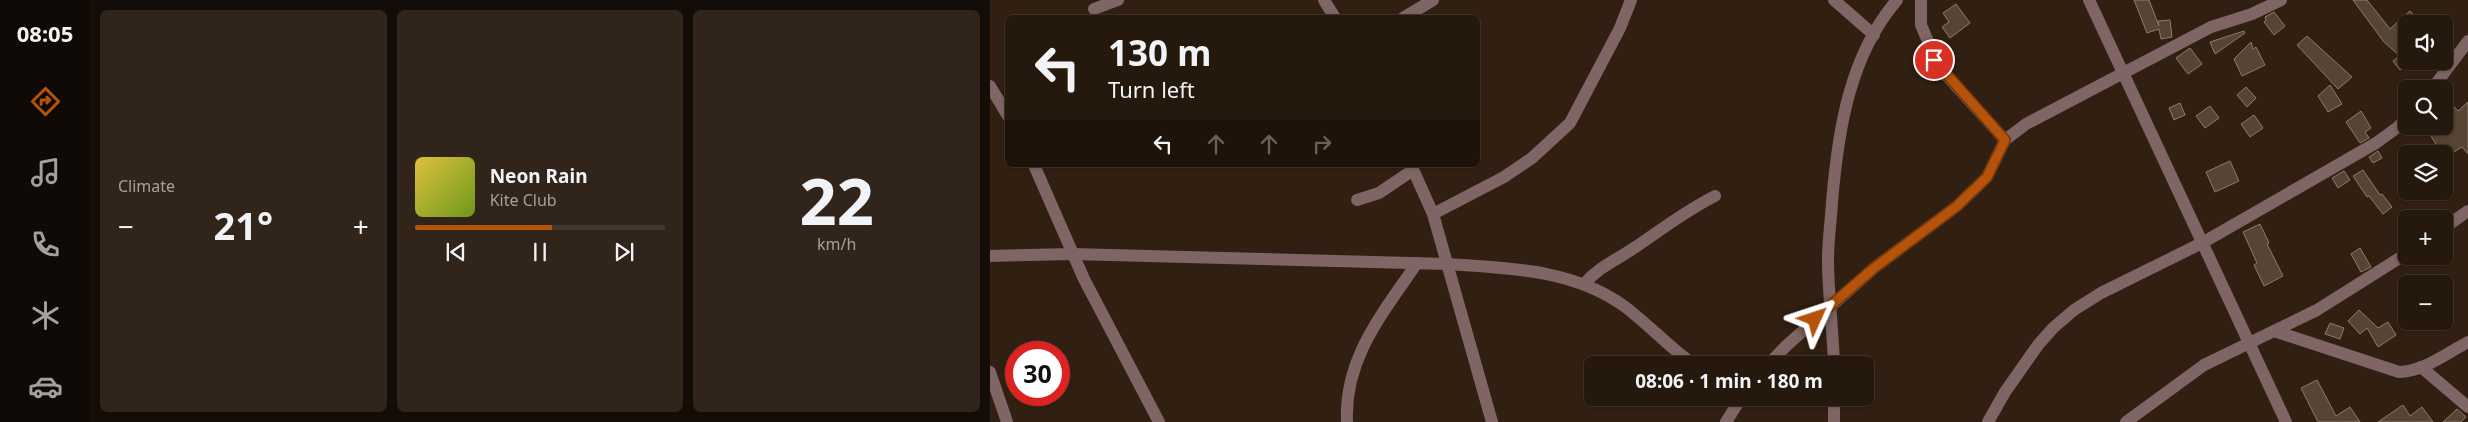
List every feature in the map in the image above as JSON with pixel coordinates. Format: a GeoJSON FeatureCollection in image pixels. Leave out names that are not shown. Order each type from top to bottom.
{"type":"FeatureCollection","features":[{"type":"Feature","properties":{"kind":"street"},"geometry":{"type":"LineString","coordinates":[[1094,9],[1118,0]]}},
{"type":"Feature","properties":{"kind":"street"},"geometry":{"type":"LineString","coordinates":[[1324,0],[1334,15]]}},
{"type":"Feature","properties":{"kind":"street"},"geometry":{"type":"LineString","coordinates":[[1408,15],[1432,0]]}},
{"type":"Feature","properties":{"kind":"street"},"geometry":{"type":"LineString","coordinates":[[1433,214],[1504,177],[1532,158],[1570,123],[1620,28],[1631,0]]}},
{"type":"Feature","properties":{"kind":"street"},"geometry":{"type":"LineString","coordinates":[[1834,0],[1874,35]]}},
{"type":"Feature","properties":{"kind":"street"},"geometry":{"type":"LineString","coordinates":[[1833,356],[1828,258],[1838,141],[1848,96],[1863,54],[1886,13],[1897,0]]}},
{"type":"Feature","properties":{"kind":"street"},"geometry":{"type":"LineString","coordinates":[[1921,0],[1922,25],[1934,60],[2005,140]]}},
{"type":"Feature","properties":{"kind":"street"},"geometry":{"type":"LineString","coordinates":[[2089,0],[2286,422]]}},
{"type":"Feature","properties":{"kind":"street"},"geometry":{"type":"LineString","coordinates":[[1777,356],[1874,268],[1963,200],[1987,177],[2005,140],[2026,124],[2211,27],[2252,14],[2281,0]]}},
{"type":"Feature","properties":{"kind":"street"},"geometry":{"type":"LineString","coordinates":[[2439,80],[2468,41]]}},
{"type":"Feature","properties":{"kind":"street"},"geometry":{"type":"LineString","coordinates":[[990,86],[1005,111]]}},
{"type":"Feature","properties":{"kind":"street"},"geometry":{"type":"LineString","coordinates":[[1988,422],[2005,392],[2053,328],[2074,310],[2101,293],[2202,243],[2376,143],[2398,128]]}},
{"type":"Feature","properties":{"kind":"street"},"geometry":{"type":"LineString","coordinates":[[1035,167],[1065,232],[1072,254],[1159,422]]}},
{"type":"Feature","properties":{"kind":"street"},"geometry":{"type":"LineString","coordinates":[[1358,200],[1379,193],[1412,167],[1433,214],[1492,422]]}},
{"type":"Feature","properties":{"kind":"street"},"geometry":{"type":"LineString","coordinates":[[1584,284],[1601,267],[1630,251],[1674,219],[1715,196]]}},
{"type":"Feature","properties":{"kind":"street"},"geometry":{"type":"LineString","coordinates":[[2453,222],[2468,211]]}},
{"type":"Feature","properties":{"kind":"street"},"geometry":{"type":"LineString","coordinates":[[990,256],[1072,254],[1417,263],[1520,270],[1568,278],[1584,284],[1623,306],[1683,356]]}},
{"type":"Feature","properties":{"kind":"street"},"geometry":{"type":"LineString","coordinates":[[2126,422],[2204,365],[2317,310],[2398,259]]}},
{"type":"Feature","properties":{"kind":"street"},"geometry":{"type":"LineString","coordinates":[[1346,422],[1348,386],[1354,366],[1368,336],[1417,263]]}},
{"type":"Feature","properties":{"kind":"street"},"geometry":{"type":"LineString","coordinates":[[2274,331],[2399,372],[2407,372],[2421,367],[2468,342]]}},
{"type":"Feature","properties":{"kind":"street"},"geometry":{"type":"LineString","coordinates":[[2421,367],[2468,407]]}},
{"type":"Feature","properties":{"kind":"street"},"geometry":{"type":"LineString","coordinates":[[990,372],[1007,422]]}},
{"type":"Feature","properties":{"kind":"street"},"geometry":{"type":"LineString","coordinates":[[1726,422],[1736,406]]}},
{"type":"Feature","properties":{"kind":"street"},"geometry":{"type":"LineString","coordinates":[[1834,406],[1834,422]]}},
{"type":"Feature","properties":{"kind":"building"},"geometry":{"type":"Polygon","coordinates":[[[2134,0],[2149,0],[2159,26],[2158,21],[2170,20],[2172,37],[2161,39],[2159,29],[2147,33],[2134,0]]]}},
{"type":"Feature","properties":{"kind":"building"},"geometry":{"type":"Polygon","coordinates":[[[2353,0],[2367,0],[2390,29],[2398,22],[2398,54],[2384,42],[2353,0]]]}},
{"type":"Feature","properties":{"kind":"building"},"geometry":{"type":"Polygon","coordinates":[[[1956,4],[1970,23],[1950,38],[1942,27],[1949,22],[1943,13],[1956,4]]]}},
{"type":"Feature","properties":{"kind":"building"},"geometry":{"type":"Polygon","coordinates":[[[2410,11],[2413,15],[2406,15],[2410,11]]]}},
{"type":"Feature","properties":{"kind":"building"},"geometry":{"type":"Polygon","coordinates":[[[2274,12],[2285,26],[2274,35],[2264,22],[2266,20],[2265,17],[2274,12]]]}},
{"type":"Feature","properties":{"kind":"building"},"geometry":{"type":"Polygon","coordinates":[[[2244,31],[2245,33],[2215,54],[2210,42],[2244,31]]]}},
{"type":"Feature","properties":{"kind":"building"},"geometry":{"type":"Polygon","coordinates":[[[2307,36],[2352,77],[2338,89],[2297,45],[2307,36]]]}},
{"type":"Feature","properties":{"kind":"building"},"geometry":{"type":"Polygon","coordinates":[[[2251,42],[2253,49],[2256,47],[2265,65],[2242,76],[2234,59],[2251,42]]]}},
{"type":"Feature","properties":{"kind":"building"},"geometry":{"type":"Polygon","coordinates":[[[2190,48],[2202,64],[2188,74],[2176,58],[2190,48]]]}},
{"type":"Feature","properties":{"kind":"building"},"geometry":{"type":"Polygon","coordinates":[[[2398,57],[2398,67],[2393,61],[2398,57]]]}},
{"type":"Feature","properties":{"kind":"building"},"geometry":{"type":"Polygon","coordinates":[[[2330,85],[2342,104],[2328,112],[2318,96],[2330,85]]]}},
{"type":"Feature","properties":{"kind":"building"},"geometry":{"type":"Polygon","coordinates":[[[2246,87],[2256,98],[2247,107],[2237,95],[2246,87]]]}},
{"type":"Feature","properties":{"kind":"building"},"geometry":{"type":"Polygon","coordinates":[[[2468,102],[2468,154],[2462,147],[2453,152],[2453,145],[2436,145],[2430,135],[2453,135],[2453,105],[2458,111],[2468,102]]]}},
{"type":"Feature","properties":{"kind":"building"},"geometry":{"type":"Polygon","coordinates":[[[2180,103],[2185,115],[2174,120],[2169,108],[2180,103]]]}},
{"type":"Feature","properties":{"kind":"building"},"geometry":{"type":"Polygon","coordinates":[[[2210,106],[2219,118],[2205,128],[2196,116],[2210,106]]]}},
{"type":"Feature","properties":{"kind":"building"},"geometry":{"type":"Polygon","coordinates":[[[2361,111],[2371,128],[2365,132],[2369,138],[2360,143],[2346,122],[2361,111]]]}},
{"type":"Feature","properties":{"kind":"building"},"geometry":{"type":"Polygon","coordinates":[[[2254,115],[2263,128],[2250,137],[2241,124],[2254,115]]]}},
{"type":"Feature","properties":{"kind":"building"},"geometry":{"type":"Polygon","coordinates":[[[2378,151],[2382,158],[2373,163],[2369,157],[2378,151]]]}},
{"type":"Feature","properties":{"kind":"building"},"geometry":{"type":"Polygon","coordinates":[[[2230,161],[2239,181],[2215,192],[2206,172],[2230,161]]]}},
{"type":"Feature","properties":{"kind":"building"},"geometry":{"type":"Polygon","coordinates":[[[2363,170],[2380,195],[2382,194],[2392,207],[2383,214],[2369,196],[2367,197],[2353,176],[2363,170]]]}},
{"type":"Feature","properties":{"kind":"building"},"geometry":{"type":"Polygon","coordinates":[[[2344,171],[2350,180],[2338,188],[2332,178],[2344,171]]]}},
{"type":"Feature","properties":{"kind":"building"},"geometry":{"type":"Polygon","coordinates":[[[2260,224],[2269,243],[2267,244],[2283,276],[2264,286],[2254,265],[2257,263],[2243,232],[2260,224]]]}},
{"type":"Feature","properties":{"kind":"building"},"geometry":{"type":"Polygon","coordinates":[[[2360,248],[2371,267],[2361,272],[2351,254],[2360,248]]]}},
{"type":"Feature","properties":{"kind":"building"},"geometry":{"type":"Polygon","coordinates":[[[2359,310],[2378,328],[2388,322],[2396,335],[2378,347],[2367,328],[2360,334],[2348,321],[2359,310]]]}},
{"type":"Feature","properties":{"kind":"building"},"geometry":{"type":"Polygon","coordinates":[[[2330,323],[2344,328],[2340,339],[2325,334],[2330,323]]]}},
{"type":"Feature","properties":{"kind":"building"},"geometry":{"type":"Polygon","coordinates":[[[2317,380],[2336,416],[2350,407],[2360,422],[2318,422],[2301,388],[2317,380]]]}},
{"type":"Feature","properties":{"kind":"building"},"geometry":{"type":"Polygon","coordinates":[[[2403,405],[2410,416],[2422,407],[2433,422],[2378,422],[2403,405]]]}},
{"type":"Feature","properties":{"kind":"building"},"geometry":{"type":"Polygon","coordinates":[[[2457,409],[2466,417],[2461,422],[2443,422],[2457,409]]]}},
{"type":"Feature","properties":{"kind":"route"},"geometry":{"type":"LineString","coordinates":[[1815,319],[1874,268],[1957,206],[1987,177],[1993,167],[2005,140],[1989,124],[1970,98],[1934,60]]}}]}
